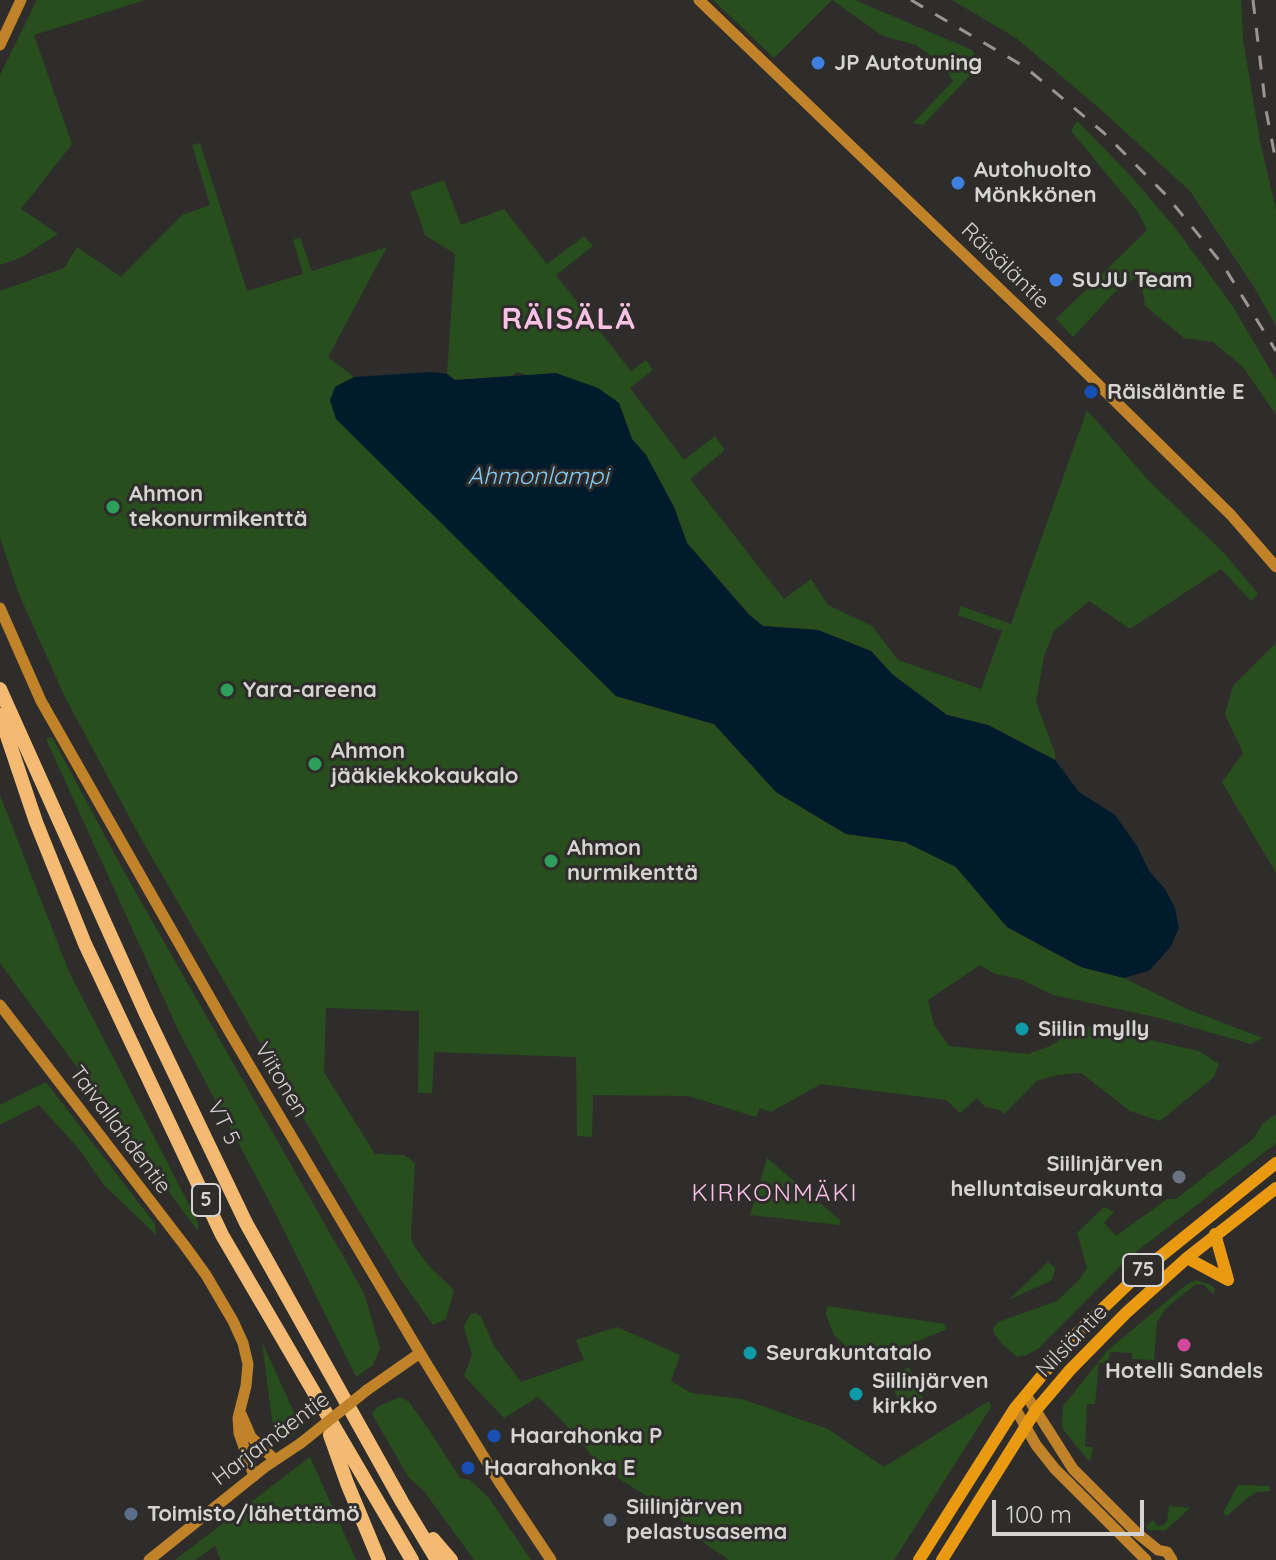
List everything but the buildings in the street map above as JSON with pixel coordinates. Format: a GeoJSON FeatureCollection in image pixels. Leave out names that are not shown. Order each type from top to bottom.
{"type":"FeatureCollection","features":[{"type":"Feature","properties":{"kind":"highway","name":"VT 5"},"geometry":{"type":"LineString","coordinates":[[0,689],[145,1012],[246,1223],[437,1560]]}},
{"type":"Feature","properties":{"kind":"highway","name":"5"},"geometry":{"type":"LineString","coordinates":[[0,715],[36,822],[85,944],[222,1235],[412,1560]]}},
{"type":"Feature","properties":{"kind":"highway"},"geometry":{"type":"LineString","coordinates":[[318,1401],[379,1560]]}},
{"type":"Feature","properties":{"kind":"highway"},"geometry":{"type":"LineString","coordinates":[[402,1502],[451,1560]]}},
{"type":"Feature","properties":{"kind":"main road","name":"Nilsiäntie"},"geometry":{"type":"LineString","coordinates":[[1026,1395],[1078,1332],[1140,1273],[1276,1163]]}},
{"type":"Feature","properties":{"kind":"main road","name":"Nilsiäntie"},"geometry":{"type":"LineString","coordinates":[[942,1560],[1036,1410],[1094,1344],[1215,1234],[1276,1188]]}},
{"type":"Feature","properties":{"kind":"main road"},"geometry":{"type":"LineString","coordinates":[[1187,1258],[1228,1280],[1215,1234]]}},
{"type":"Feature","properties":{"kind":"main road","name":"75"},"geometry":{"type":"LineString","coordinates":[[919,1560],[1026,1395]]}},
{"type":"Feature","properties":{"kind":"street"},"geometry":{"type":"LineString","coordinates":[[0,45],[21,0]]}},
{"type":"Feature","properties":{"kind":"street","name":"Räisäläntie"},"geometry":{"type":"LineString","coordinates":[[699,0],[1052,339],[1231,515],[1276,567]]}},
{"type":"Feature","properties":{"kind":"street","name":"Viitonen"},"geometry":{"type":"LineString","coordinates":[[0,608],[41,701],[229,1031],[420,1353],[551,1560]]}},
{"type":"Feature","properties":{"kind":"street","name":"Taivallahdentie"},"geometry":{"type":"LineString","coordinates":[[0,1005],[185,1246],[220,1298],[243,1343],[248,1364],[238,1418],[239,1433],[254,1476]]}},
{"type":"Feature","properties":{"kind":"street","name":"Harjamäentie"},"geometry":{"type":"LineString","coordinates":[[149,1560],[254,1476],[420,1353]]}},
{"type":"Feature","properties":{"kind":"street"},"geometry":{"type":"LineString","coordinates":[[1026,1395],[1073,1469],[1137,1533],[1158,1550],[1167,1552],[1172,1560]]}},
{"type":"Feature","properties":{"kind":"street"},"geometry":{"type":"LineString","coordinates":[[1015,1408],[1055,1469],[1146,1560],[1150,1553],[1158,1550]]}},
{"type":"Feature","properties":{"kind":"street"},"geometry":{"type":"LineString","coordinates":[[241,1413],[251,1437],[275,1460]]}},
{"type":"Feature","properties":{"kind":"street"},"geometry":{"type":"LineString","coordinates":[[1055,1469],[1073,1469]]}},
{"type":"Feature","properties":{"kind":"green space"},"geometry":{"type":"Polygon","coordinates":[[[37,0],[145,0],[34,35],[72,144],[21,209],[58,234],[22,257],[0,265],[0,75],[37,0]]]}},
{"type":"Feature","properties":{"kind":"green space"},"geometry":{"type":"Polygon","coordinates":[[[713,0],[832,0],[774,58],[713,0]]]}},
{"type":"Feature","properties":{"kind":"green space"},"geometry":{"type":"Polygon","coordinates":[[[832,0],[855,0],[972,50],[981,64],[923,125],[913,123],[953,81],[943,65],[916,45],[883,36],[832,0]]]}},
{"type":"Feature","properties":{"kind":"green space"},"geometry":{"type":"Polygon","coordinates":[[[952,0],[1241,0],[1243,39],[1260,141],[1276,210],[1276,326],[1190,191],[1016,38],[952,0]]]}},
{"type":"Feature","properties":{"kind":"green space"},"geometry":{"type":"Polygon","coordinates":[[[1077,121],[1130,175],[1176,229],[1232,305],[1276,380],[1276,415],[1243,367],[1213,342],[1184,338],[1145,306],[1140,275],[1115,292],[1073,337],[1056,319],[1147,230],[1138,212],[1071,131],[1077,121]]]}},
{"type":"Feature","properties":{"kind":"green space"},"geometry":{"type":"Polygon","coordinates":[[[200,143],[247,291],[303,274],[293,240],[300,237],[312,271],[387,247],[328,357],[354,377],[335,387],[336,418],[616,696],[714,724],[776,792],[846,834],[905,842],[956,867],[1007,927],[1081,967],[1124,978],[1187,1009],[1263,1038],[1251,1044],[1159,1018],[1053,995],[1020,979],[995,974],[980,965],[928,1000],[934,1025],[949,1046],[1028,1054],[1050,1046],[1081,1025],[1199,1051],[1219,1064],[1214,1077],[1160,1121],[1130,1111],[1081,1073],[1037,1081],[1004,1114],[985,1107],[977,1098],[960,1113],[946,1100],[821,1084],[771,1112],[760,1108],[756,1117],[688,1096],[593,1095],[592,1137],[577,1136],[576,1057],[434,1052],[432,1093],[418,1093],[419,1011],[326,1008],[324,1072],[375,1154],[404,1155],[415,1163],[413,1244],[429,1266],[454,1290],[446,1319],[433,1325],[401,1280],[334,1170],[140,837],[64,695],[18,592],[0,538],[0,291],[64,268],[77,247],[121,277],[182,215],[210,205],[192,145],[200,143]]]}},
{"type":"Feature","properties":{"kind":"green space"},"geometry":{"type":"Polygon","coordinates":[[[444,180],[461,225],[504,209],[547,264],[584,236],[593,246],[556,275],[631,371],[646,360],[653,370],[630,388],[684,460],[715,436],[725,450],[690,479],[784,599],[811,579],[828,605],[872,626],[898,660],[981,689],[1002,631],[958,615],[961,606],[1011,624],[1087,410],[1148,480],[1225,554],[1258,594],[1251,601],[1221,569],[1130,629],[1089,601],[1054,631],[1044,656],[1036,702],[1055,760],[988,725],[947,715],[893,675],[871,651],[818,630],[763,626],[687,543],[674,507],[646,455],[632,439],[619,403],[556,373],[530,376],[517,372],[511,376],[455,380],[447,374],[455,254],[425,235],[410,192],[444,180]]]}},
{"type":"Feature","properties":{"kind":"green space"},"geometry":{"type":"Polygon","coordinates":[[[1276,643],[1276,873],[1222,782],[1243,753],[1225,714],[1233,686],[1276,643]]]}},
{"type":"Feature","properties":{"kind":"green space"},"geometry":{"type":"Polygon","coordinates":[[[52,737],[122,868],[364,1293],[380,1348],[373,1365],[356,1377],[275,1212],[180,1034],[46,739],[52,737]]]}},
{"type":"Feature","properties":{"kind":"green space"},"geometry":{"type":"Polygon","coordinates":[[[0,795],[69,972],[198,1222],[198,1231],[0,963],[0,795]]]}},
{"type":"Feature","properties":{"kind":"green space"},"geometry":{"type":"Polygon","coordinates":[[[46,1082],[155,1224],[156,1235],[104,1185],[78,1148],[39,1105],[0,1125],[0,1105],[46,1082]]]}},
{"type":"Feature","properties":{"kind":"green space"},"geometry":{"type":"Polygon","coordinates":[[[1276,1114],[1276,1143],[1126,1260],[1038,1349],[1017,1357],[1002,1344],[993,1328],[998,1322],[1057,1301],[1079,1280],[1087,1268],[1077,1233],[1104,1207],[1114,1212],[1104,1223],[1116,1236],[1167,1199],[1176,1199],[1254,1138],[1263,1123],[1276,1114]]]}},
{"type":"Feature","properties":{"kind":"green space"},"geometry":{"type":"Polygon","coordinates":[[[767,1158],[840,1220],[840,1225],[750,1215],[767,1158]]]}},
{"type":"Feature","properties":{"kind":"green space"},"geometry":{"type":"Polygon","coordinates":[[[1048,1262],[1055,1268],[1052,1280],[1009,1300],[1048,1262]]]}},
{"type":"Feature","properties":{"kind":"green space"},"geometry":{"type":"Polygon","coordinates":[[[1195,1280],[1211,1285],[1215,1289],[1213,1294],[1204,1285],[1196,1284],[1166,1308],[1157,1322],[1154,1360],[1132,1359],[1132,1353],[1110,1352],[1108,1363],[1099,1363],[1095,1404],[1087,1404],[1085,1447],[1093,1447],[1091,1459],[1088,1460],[1062,1428],[1063,1406],[1108,1350],[1195,1280]]]}},
{"type":"Feature","properties":{"kind":"green space"},"geometry":{"type":"Polygon","coordinates":[[[827,1306],[944,1324],[947,1329],[886,1354],[852,1352],[834,1335],[826,1315],[827,1306]]]}},
{"type":"Feature","properties":{"kind":"green space"},"geometry":{"type":"Polygon","coordinates":[[[476,1313],[481,1317],[494,1346],[521,1382],[584,1360],[576,1340],[617,1327],[680,1355],[671,1381],[691,1393],[742,1399],[828,1429],[884,1467],[989,1401],[991,1407],[894,1560],[729,1560],[707,1545],[673,1512],[596,1461],[538,1397],[504,1418],[464,1376],[472,1355],[464,1327],[470,1314],[476,1313]]]}},
{"type":"Feature","properties":{"kind":"green space"},"geometry":{"type":"Polygon","coordinates":[[[262,1342],[301,1428],[286,1439],[277,1433],[272,1420],[262,1342]]]}},
{"type":"Feature","properties":{"kind":"green space"},"geometry":{"type":"Polygon","coordinates":[[[909,1367],[924,1401],[903,1410],[888,1377],[909,1367]]]}},
{"type":"Feature","properties":{"kind":"green space"},"geometry":{"type":"Polygon","coordinates":[[[400,1397],[409,1402],[460,1478],[470,1480],[489,1498],[531,1560],[474,1560],[424,1491],[409,1478],[372,1414],[377,1407],[400,1397]]]}},
{"type":"Feature","properties":{"kind":"green space"},"geometry":{"type":"Polygon","coordinates":[[[310,1457],[356,1560],[221,1560],[215,1546],[195,1560],[175,1560],[310,1457]]]}},
{"type":"Feature","properties":{"kind":"green space"},"geometry":{"type":"Polygon","coordinates":[[[1238,1485],[1269,1486],[1271,1491],[1257,1492],[1227,1516],[1223,1513],[1238,1485]]]}},
{"type":"Feature","properties":{"kind":"green space"},"geometry":{"type":"Polygon","coordinates":[[[1169,1506],[1190,1508],[1166,1530],[1148,1530],[1146,1526],[1153,1520],[1158,1527],[1167,1522],[1169,1506]]]}},
{"type":"Feature","properties":{"kind":"water","name":"Ahmonlampi"},"geometry":{"type":"Polygon","coordinates":[[[432,372],[447,374],[455,380],[556,373],[598,388],[619,403],[632,439],[646,455],[674,507],[687,543],[749,615],[763,626],[818,630],[871,651],[893,675],[947,715],[988,725],[1055,760],[1079,792],[1115,815],[1137,846],[1149,871],[1165,889],[1175,908],[1179,928],[1171,946],[1150,970],[1124,978],[1081,967],[1007,927],[956,867],[905,842],[846,834],[776,792],[714,724],[616,696],[336,419],[330,400],[335,387],[354,377],[432,372]]]}},
{"type":"Feature","properties":{"kind":"railway"},"geometry":{"type":"LineString","coordinates":[[911,0],[1025,67],[1104,133],[1166,195],[1223,265],[1276,351]]}},
{"type":"Feature","properties":{"kind":"railway"},"geometry":{"type":"LineString","coordinates":[[1253,0],[1266,110],[1276,162]]}},
{"type":"Feature","properties":{"kind":"place","name":"JP Autotuning"},"geometry":{"type":"Point","coordinates":[818,63]}},
{"type":"Feature","properties":{"kind":"place","name":"Autohuolto Mönkkönen"},"geometry":{"type":"Point","coordinates":[958,183]}},
{"type":"Feature","properties":{"kind":"place","name":"SUJU Team"},"geometry":{"type":"Point","coordinates":[1056,280]}},
{"type":"Feature","properties":{"kind":"place","name":"Räisäläntie E"},"geometry":{"type":"Point","coordinates":[1091,392]}},
{"type":"Feature","properties":{"kind":"place","name":"Ahmon tekonurmikenttä"},"geometry":{"type":"Point","coordinates":[113,507]}},
{"type":"Feature","properties":{"kind":"place","name":"Yara-areena"},"geometry":{"type":"Point","coordinates":[227,690]}},
{"type":"Feature","properties":{"kind":"place","name":"Ahmon jääkiekkokaukalo"},"geometry":{"type":"Point","coordinates":[315,764]}},
{"type":"Feature","properties":{"kind":"place","name":"Ahmon nurmikenttä"},"geometry":{"type":"Point","coordinates":[551,861]}},
{"type":"Feature","properties":{"kind":"place","name":"Siilin mylly"},"geometry":{"type":"Point","coordinates":[1022,1029]}},
{"type":"Feature","properties":{"kind":"place","name":"Siilinjärven helluntaiseurakunta"},"geometry":{"type":"Point","coordinates":[1179,1177]}},
{"type":"Feature","properties":{"kind":"place","name":"Hotelli Sandels"},"geometry":{"type":"Point","coordinates":[1184,1345]}},
{"type":"Feature","properties":{"kind":"place","name":"Seurakuntatalo"},"geometry":{"type":"Point","coordinates":[750,1353]}},
{"type":"Feature","properties":{"kind":"place","name":"Siilinjärven kirkko"},"geometry":{"type":"Point","coordinates":[856,1394]}},
{"type":"Feature","properties":{"kind":"place","name":"Haarahonka P"},"geometry":{"type":"Point","coordinates":[494,1436]}},
{"type":"Feature","properties":{"kind":"place","name":"Haarahonka E"},"geometry":{"type":"Point","coordinates":[468,1468]}},
{"type":"Feature","properties":{"kind":"place","name":"Toimisto/lähettämö"},"geometry":{"type":"Point","coordinates":[131,1514]}},
{"type":"Feature","properties":{"kind":"place","name":"Siilinjärven pelastusasema"},"geometry":{"type":"Point","coordinates":[610,1520]}},
{"type":"Feature","properties":{"kind":"district","name":"RÄISÄLÄ"},"geometry":{"type":"Point","coordinates":[569,320]}},
{"type":"Feature","properties":{"kind":"district","name":"KIRKONMÄKI"},"geometry":{"type":"Point","coordinates":[775,1194]}}]}
